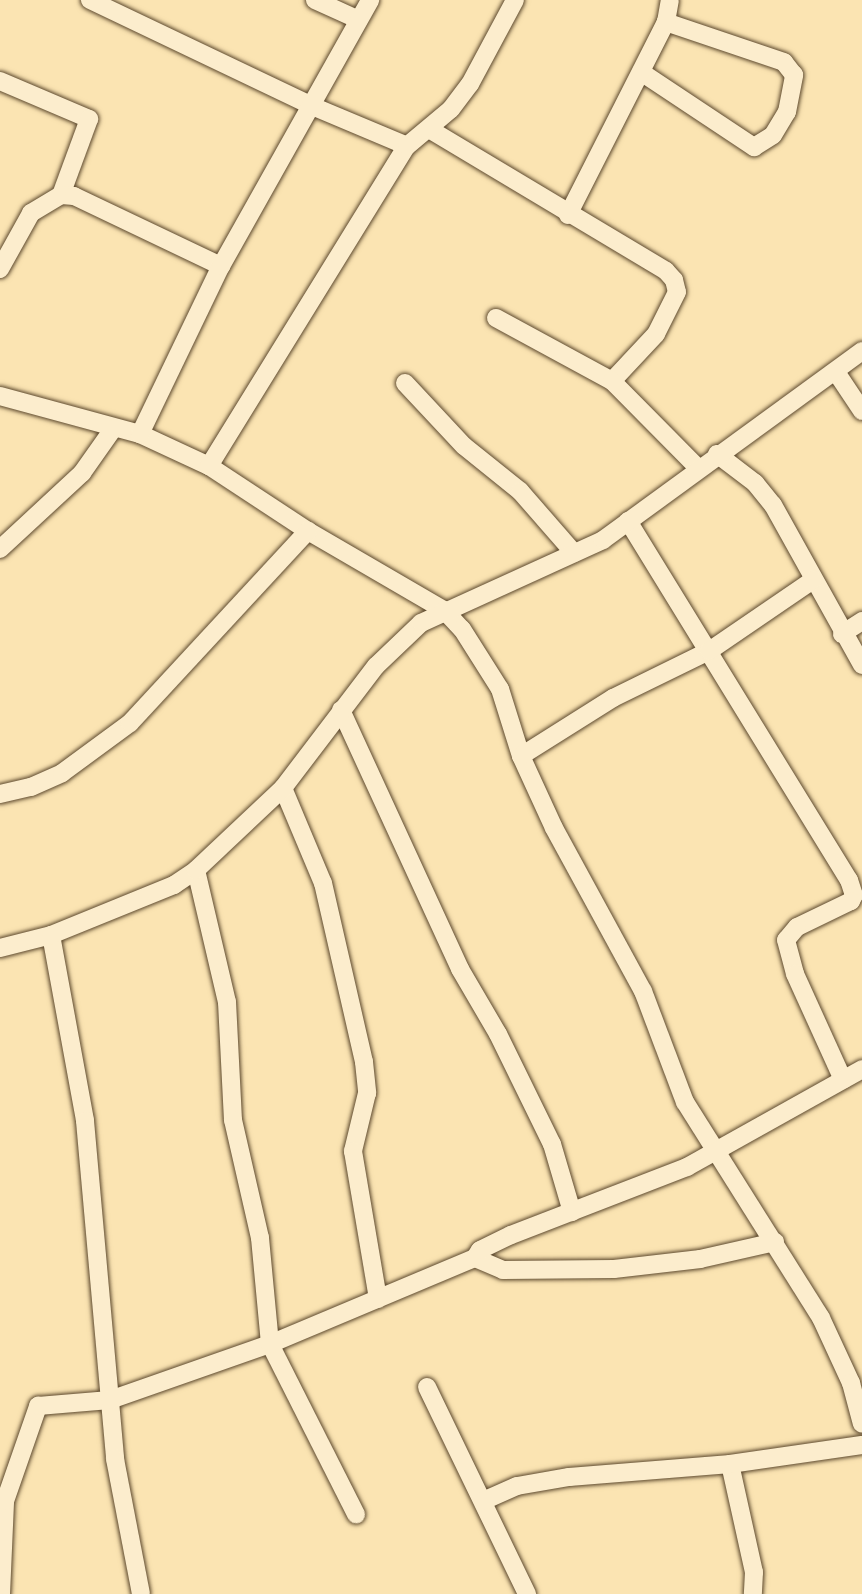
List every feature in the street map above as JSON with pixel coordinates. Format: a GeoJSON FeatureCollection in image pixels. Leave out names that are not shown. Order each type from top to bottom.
{"type":"FeatureCollection","features":[{"type":"Feature","properties":{"kind":"street"},"geometry":{"type":"LineString","coordinates":[[90,0],[312,106],[407,146]]}},
{"type":"Feature","properties":{"kind":"street"},"geometry":{"type":"LineString","coordinates":[[315,0],[359,20]]}},
{"type":"Feature","properties":{"kind":"street"},"geometry":{"type":"LineString","coordinates":[[140,434],[221,266],[370,0]]}},
{"type":"Feature","properties":{"kind":"street"},"geometry":{"type":"LineString","coordinates":[[209,466],[407,146],[429,129],[470,84],[515,0]]}},
{"type":"Feature","properties":{"kind":"street"},"geometry":{"type":"LineString","coordinates":[[568,215],[666,22],[670,0]]}},
{"type":"Feature","properties":{"kind":"street"},"geometry":{"type":"LineString","coordinates":[[641,72],[754,147],[772,135],[787,112],[794,75],[784,62],[666,22]]}},
{"type":"Feature","properties":{"kind":"street"},"geometry":{"type":"LineString","coordinates":[[0,81],[89,119],[61,195]]}},
{"type":"Feature","properties":{"kind":"street"},"geometry":{"type":"LineString","coordinates":[[429,129],[568,215],[666,271],[674,280],[677,292],[656,334],[612,381]]}},
{"type":"Feature","properties":{"kind":"street"},"geometry":{"type":"LineString","coordinates":[[0,270],[31,213],[61,195],[74,196],[221,266]]}},
{"type":"Feature","properties":{"kind":"street"},"geometry":{"type":"LineString","coordinates":[[496,318],[612,381],[698,468]]}},
{"type":"Feature","properties":{"kind":"street"},"geometry":{"type":"LineString","coordinates":[[0,947],[51,935],[162,890],[196,870],[283,788],[376,666],[421,623],[444,610],[603,540],[698,468],[862,351]]}},
{"type":"Feature","properties":{"kind":"street"},"geometry":{"type":"LineString","coordinates":[[836,372],[862,411]]}},
{"type":"Feature","properties":{"kind":"street"},"geometry":{"type":"LineString","coordinates":[[405,383],[464,446],[520,491],[574,553]]}},
{"type":"Feature","properties":{"kind":"street"},"geometry":{"type":"LineString","coordinates":[[0,396],[113,429],[140,434],[209,466],[307,531],[444,610],[482,654],[500,689],[521,756],[554,828],[643,991],[685,1102],[821,1318],[851,1383],[862,1424]]}},
{"type":"Feature","properties":{"kind":"street"},"geometry":{"type":"LineString","coordinates":[[0,549],[82,473],[113,429]]}},
{"type":"Feature","properties":{"kind":"street"},"geometry":{"type":"LineString","coordinates":[[718,454],[755,483],[773,505],[810,563],[813,580],[862,665]]}},
{"type":"Feature","properties":{"kind":"street"},"geometry":{"type":"LineString","coordinates":[[628,521],[852,888],[851,901],[797,927],[786,940],[795,974],[843,1080]]}},
{"type":"Feature","properties":{"kind":"street"},"geometry":{"type":"LineString","coordinates":[[0,794],[31,788],[62,773],[130,723],[307,531]]}},
{"type":"Feature","properties":{"kind":"street"},"geometry":{"type":"LineString","coordinates":[[521,756],[613,698],[709,652],[813,580]]}},
{"type":"Feature","properties":{"kind":"street"},"geometry":{"type":"LineString","coordinates":[[842,634],[862,621]]}},
{"type":"Feature","properties":{"kind":"street"},"geometry":{"type":"LineString","coordinates":[[341,710],[460,969],[499,1034],[552,1144],[572,1212]]}},
{"type":"Feature","properties":{"kind":"street"},"geometry":{"type":"LineString","coordinates":[[283,788],[323,883],[365,1062],[367,1093],[354,1151],[377,1299]]}},
{"type":"Feature","properties":{"kind":"street"},"geometry":{"type":"LineString","coordinates":[[196,870],[227,1002],[233,1119],[260,1238],[270,1344],[356,1514]]}},
{"type":"Feature","properties":{"kind":"street"},"geometry":{"type":"LineString","coordinates":[[51,935],[85,1121],[119,1490],[141,1594]]}},
{"type":"Feature","properties":{"kind":"street"},"geometry":{"type":"LineString","coordinates":[[2,1594],[2,1501],[37,1406],[110,1400],[270,1344],[475,1258],[480,1250],[511,1235],[626,1194],[715,1152],[862,1069]]}},
{"type":"Feature","properties":{"kind":"street"},"geometry":{"type":"LineString","coordinates":[[475,1258],[503,1270],[614,1269],[700,1259],[775,1242]]}},
{"type":"Feature","properties":{"kind":"street"},"geometry":{"type":"LineString","coordinates":[[427,1387],[527,1594]]}},
{"type":"Feature","properties":{"kind":"street"},"geometry":{"type":"LineString","coordinates":[[483,1501],[517,1486],[569,1477],[730,1464],[862,1445]]}},
{"type":"Feature","properties":{"kind":"street"},"geometry":{"type":"LineString","coordinates":[[730,1464],[754,1572],[753,1594]]}}]}
